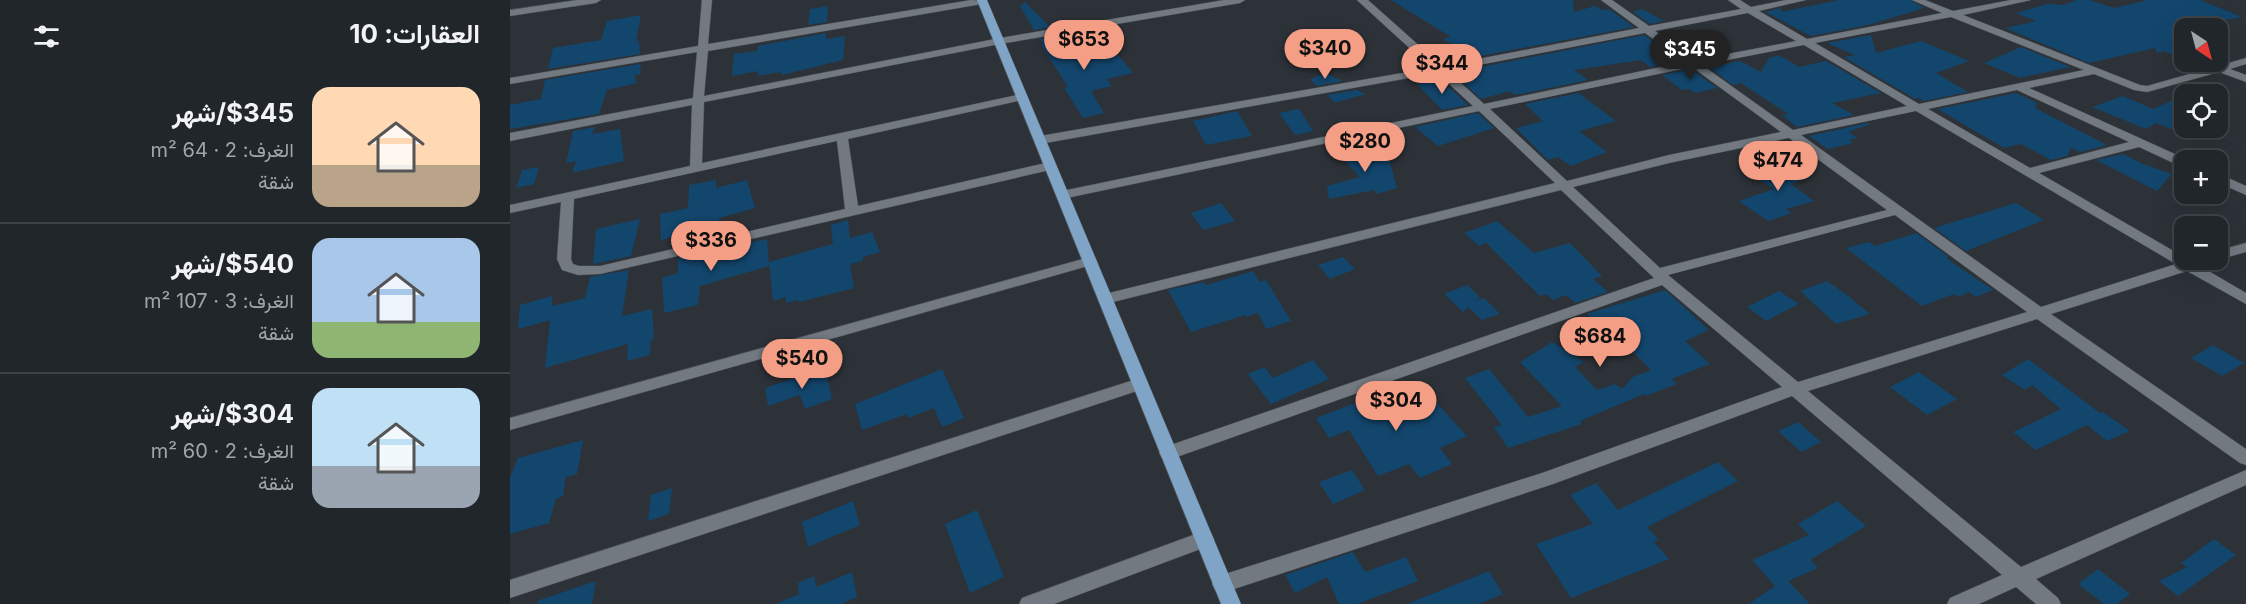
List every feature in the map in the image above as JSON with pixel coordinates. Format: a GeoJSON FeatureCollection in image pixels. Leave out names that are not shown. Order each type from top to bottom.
{"type":"FeatureCollection","features":[{"type":"Feature","properties":{"kind":"main road"},"geometry":{"type":"LineString","coordinates":[[982,0],[1231,604]]}},
{"type":"Feature","properties":{"kind":"street"},"geometry":{"type":"LineString","coordinates":[[510,13],[597,0]]}},
{"type":"Feature","properties":{"kind":"street"},"geometry":{"type":"LineString","coordinates":[[696,168],[698,100],[707,0]]}},
{"type":"Feature","properties":{"kind":"street"},"geometry":{"type":"LineString","coordinates":[[510,81],[982,0]]}},
{"type":"Feature","properties":{"kind":"street"},"geometry":{"type":"LineString","coordinates":[[510,137],[1191,4],[1240,0]]}},
{"type":"Feature","properties":{"kind":"street"},"geometry":{"type":"LineString","coordinates":[[1362,0],[1480,106],[1660,276],[2051,604]]}},
{"type":"Feature","properties":{"kind":"street"},"geometry":{"type":"LineString","coordinates":[[1606,0],[2039,313],[2242,452]]}},
{"type":"Feature","properties":{"kind":"street"},"geometry":{"type":"LineString","coordinates":[[1733,0],[2174,258]]}},
{"type":"Feature","properties":{"kind":"street"},"geometry":{"type":"LineString","coordinates":[[1040,140],[1438,70],[1801,0]]}},
{"type":"Feature","properties":{"kind":"street"},"geometry":{"type":"LineString","coordinates":[[1917,0],[2143,89],[2205,72]]}},
{"type":"Feature","properties":{"kind":"street"},"geometry":{"type":"LineString","coordinates":[[1062,195],[1480,106],[2026,0]]}},
{"type":"Feature","properties":{"kind":"street"},"geometry":{"type":"LineString","coordinates":[[2228,66],[2246,61]]}},
{"type":"Feature","properties":{"kind":"street"},"geometry":{"type":"LineString","coordinates":[[1105,299],[1562,185],[1917,107],[2094,71]]}},
{"type":"Feature","properties":{"kind":"street"},"geometry":{"type":"LineString","coordinates":[[2228,72],[2246,79]]}},
{"type":"Feature","properties":{"kind":"street"},"geometry":{"type":"LineString","coordinates":[[2018,87],[2174,158]]}},
{"type":"Feature","properties":{"kind":"street"},"geometry":{"type":"LineString","coordinates":[[510,209],[1022,97]]}},
{"type":"Feature","properties":{"kind":"street"},"geometry":{"type":"LineString","coordinates":[[842,136],[852,210]]}},
{"type":"Feature","properties":{"kind":"street"},"geometry":{"type":"LineString","coordinates":[[2027,172],[2140,143]]}},
{"type":"Feature","properties":{"kind":"street"},"geometry":{"type":"LineString","coordinates":[[568,196],[564,259],[567,267],[578,271],[600,270],[1050,166]]}},
{"type":"Feature","properties":{"kind":"street"},"geometry":{"type":"LineString","coordinates":[[2228,182],[2246,190]]}},
{"type":"Feature","properties":{"kind":"street"},"geometry":{"type":"LineString","coordinates":[[1168,453],[1660,276],[1897,211]]}},
{"type":"Feature","properties":{"kind":"street"},"geometry":{"type":"LineString","coordinates":[[2228,253],[2246,247]]}},
{"type":"Feature","properties":{"kind":"street"},"geometry":{"type":"LineString","coordinates":[[510,424],[1090,261]]}},
{"type":"Feature","properties":{"kind":"street"},"geometry":{"type":"LineString","coordinates":[[1222,584],[1547,479],[1794,389],[2174,269]]}},
{"type":"Feature","properties":{"kind":"street"},"geometry":{"type":"LineString","coordinates":[[2195,270],[2246,299]]}},
{"type":"Feature","properties":{"kind":"street"},"geometry":{"type":"LineString","coordinates":[[510,589],[1140,384]]}},
{"type":"Feature","properties":{"kind":"street"},"geometry":{"type":"LineString","coordinates":[[1957,604],[2246,477]]}},
{"type":"Feature","properties":{"kind":"street"},"geometry":{"type":"LineString","coordinates":[[1029,604],[1204,539]]}},
{"type":"Feature","properties":{"kind":"building"},"geometry":{"type":"Polygon","coordinates":[[[1391,0],[1573,0],[1574,12],[1595,6],[1603,10],[1609,9],[1634,27],[1459,60],[1447,51],[1458,48],[1443,39],[1451,37],[1391,0]]]}},
{"type":"Feature","properties":{"kind":"building"},"geometry":{"type":"Polygon","coordinates":[[[1839,0],[1910,0],[1924,8],[1868,25],[1811,36],[1765,12],[1781,8],[1781,12],[1839,0]]]}},
{"type":"Feature","properties":{"kind":"building"},"geometry":{"type":"Polygon","coordinates":[[[2076,0],[2089,0],[2115,8],[2147,0],[2200,0],[2242,17],[2228,19],[2174,18],[2174,55],[2163,51],[2157,53],[2155,48],[2089,63],[2005,28],[2036,21],[2016,13],[2047,4],[2064,5],[2076,0]]]}},
{"type":"Feature","properties":{"kind":"building"},"geometry":{"type":"Polygon","coordinates":[[[1025,2],[1050,27],[1034,30],[1020,6],[1025,2]]]}},
{"type":"Feature","properties":{"kind":"building"},"geometry":{"type":"Polygon","coordinates":[[[828,6],[827,22],[808,25],[810,9],[828,6]]]}},
{"type":"Feature","properties":{"kind":"building"},"geometry":{"type":"Polygon","coordinates":[[[1642,9],[1664,21],[1650,24],[1633,12],[1642,9]]]}},
{"type":"Feature","properties":{"kind":"building"},"geometry":{"type":"Polygon","coordinates":[[[641,15],[636,41],[639,41],[640,54],[548,69],[553,48],[601,40],[607,21],[641,15]]]}},
{"type":"Feature","properties":{"kind":"building"},"geometry":{"type":"Polygon","coordinates":[[[826,33],[826,39],[845,36],[843,60],[782,75],[781,72],[758,76],[758,71],[732,76],[734,54],[757,51],[758,46],[826,33]]]}},
{"type":"Feature","properties":{"kind":"building"},"geometry":{"type":"Polygon","coordinates":[[[1644,35],[1680,61],[1650,67],[1641,60],[1574,70],[1588,80],[1515,95],[1510,91],[1481,99],[1456,76],[1459,75],[1456,72],[1644,35]]]}},
{"type":"Feature","properties":{"kind":"building"},"geometry":{"type":"Polygon","coordinates":[[[1871,35],[1876,53],[1921,41],[1969,61],[1936,73],[1968,92],[1924,101],[1919,98],[1915,99],[1844,57],[1855,55],[1827,43],[1871,35]]]}},
{"type":"Feature","properties":{"kind":"building"},"geometry":{"type":"Polygon","coordinates":[[[1059,36],[1070,48],[1097,42],[1107,57],[1118,55],[1133,73],[1107,79],[1112,86],[1091,91],[1104,113],[1083,118],[1064,88],[1068,87],[1041,45],[1043,44],[1040,39],[1059,36]]]}},
{"type":"Feature","properties":{"kind":"building"},"geometry":{"type":"Polygon","coordinates":[[[2021,47],[2070,67],[2020,78],[1984,63],[2021,47]]]}},
{"type":"Feature","properties":{"kind":"building"},"geometry":{"type":"Polygon","coordinates":[[[1779,55],[1799,67],[1826,61],[1881,93],[1832,103],[1854,115],[1797,127],[1782,115],[1788,114],[1741,83],[1733,85],[1709,67],[1740,61],[1761,72],[1769,58],[1779,55]]]}},
{"type":"Feature","properties":{"kind":"building"},"geometry":{"type":"Polygon","coordinates":[[[640,64],[641,74],[634,75],[637,83],[607,90],[599,114],[510,129],[510,105],[541,99],[545,80],[640,64]]]}},
{"type":"Feature","properties":{"kind":"building"},"geometry":{"type":"Polygon","coordinates":[[[1691,69],[1717,88],[1695,93],[1690,89],[1682,90],[1662,75],[1691,69]]]}},
{"type":"Feature","properties":{"kind":"building"},"geometry":{"type":"Polygon","coordinates":[[[1326,73],[1342,81],[1317,86],[1310,79],[1326,73]]]}},
{"type":"Feature","properties":{"kind":"building"},"geometry":{"type":"Polygon","coordinates":[[[1440,79],[1468,105],[1442,110],[1417,84],[1440,79]]]}},
{"type":"Feature","properties":{"kind":"building"},"geometry":{"type":"Polygon","coordinates":[[[1357,90],[1366,94],[1338,102],[1334,102],[1327,95],[1357,90]]]}},
{"type":"Feature","properties":{"kind":"building"},"geometry":{"type":"Polygon","coordinates":[[[1578,93],[1616,121],[1579,131],[1607,152],[1571,166],[1558,157],[1548,160],[1516,128],[1543,121],[1525,104],[1578,93]]]}},
{"type":"Feature","properties":{"kind":"building"},"geometry":{"type":"Polygon","coordinates":[[[2016,93],[2037,103],[2035,108],[2107,145],[2080,152],[2071,148],[2067,156],[2051,160],[2021,144],[2004,148],[1938,109],[2016,93]]]}},
{"type":"Feature","properties":{"kind":"building"},"geometry":{"type":"Polygon","coordinates":[[[2123,96],[2153,109],[2174,100],[2174,130],[2156,123],[2146,129],[2092,107],[2123,96]]]}},
{"type":"Feature","properties":{"kind":"building"},"geometry":{"type":"Polygon","coordinates":[[[1299,109],[1313,131],[1295,135],[1279,113],[1299,109]]]}},
{"type":"Feature","properties":{"kind":"building"},"geometry":{"type":"Polygon","coordinates":[[[1237,111],[1252,136],[1206,145],[1193,121],[1237,111]]]}},
{"type":"Feature","properties":{"kind":"building"},"geometry":{"type":"Polygon","coordinates":[[[1478,113],[1494,128],[1438,146],[1415,127],[1478,113]]]}},
{"type":"Feature","properties":{"kind":"building"},"geometry":{"type":"Polygon","coordinates":[[[1871,124],[1848,132],[1858,138],[1849,140],[1853,143],[1828,149],[1809,136],[1871,124]]]}},
{"type":"Feature","properties":{"kind":"building"},"geometry":{"type":"Polygon","coordinates":[[[595,127],[592,134],[620,129],[624,161],[572,173],[576,161],[566,163],[573,131],[595,127]]]}},
{"type":"Feature","properties":{"kind":"building"},"geometry":{"type":"Polygon","coordinates":[[[1370,143],[1380,154],[1387,152],[1397,188],[1377,194],[1374,190],[1329,199],[1327,186],[1360,177],[1337,152],[1370,143]]]}},
{"type":"Feature","properties":{"kind":"building"},"geometry":{"type":"Polygon","coordinates":[[[2123,154],[2172,174],[2157,191],[2096,160],[2123,154]]]}},
{"type":"Feature","properties":{"kind":"building"},"geometry":{"type":"Polygon","coordinates":[[[1787,163],[1810,177],[1791,184],[1814,201],[1786,209],[1792,213],[1768,221],[1739,201],[1774,189],[1751,174],[1787,163]]]}},
{"type":"Feature","properties":{"kind":"building"},"geometry":{"type":"Polygon","coordinates":[[[539,167],[534,184],[516,188],[522,170],[539,167]]]}},
{"type":"Feature","properties":{"kind":"building"},"geometry":{"type":"Polygon","coordinates":[[[716,180],[716,188],[747,180],[755,208],[719,218],[721,236],[677,246],[676,236],[661,240],[660,214],[688,208],[689,185],[716,180]]]}},
{"type":"Feature","properties":{"kind":"building"},"geometry":{"type":"Polygon","coordinates":[[[1221,203],[1235,221],[1203,230],[1191,213],[1221,203]]]}},
{"type":"Feature","properties":{"kind":"building"},"geometry":{"type":"Polygon","coordinates":[[[2016,203],[2044,220],[1966,251],[1934,228],[2016,203]]]}},
{"type":"Feature","properties":{"kind":"building"},"geometry":{"type":"Polygon","coordinates":[[[640,219],[631,256],[593,264],[596,229],[640,219]]]}},
{"type":"Feature","properties":{"kind":"building"},"geometry":{"type":"Polygon","coordinates":[[[848,220],[850,238],[872,232],[880,252],[863,257],[863,261],[850,264],[854,288],[799,302],[799,300],[786,303],[786,297],[773,301],[769,262],[833,244],[831,225],[848,220]]]}},
{"type":"Feature","properties":{"kind":"building"},"geometry":{"type":"Polygon","coordinates":[[[1497,221],[1534,253],[1570,243],[1602,276],[1593,279],[1608,292],[1575,303],[1566,295],[1553,300],[1546,294],[1540,296],[1486,243],[1479,246],[1464,233],[1497,221]]]}},
{"type":"Feature","properties":{"kind":"building"},"geometry":{"type":"Polygon","coordinates":[[[1916,233],[1949,257],[1946,258],[1993,290],[1976,297],[1969,292],[1959,297],[1954,294],[1922,306],[1846,248],[1869,242],[1875,246],[1916,233]]]}},
{"type":"Feature","properties":{"kind":"building"},"geometry":{"type":"Polygon","coordinates":[[[767,239],[769,266],[700,286],[698,305],[664,313],[662,278],[678,273],[678,258],[767,239]]]}},
{"type":"Feature","properties":{"kind":"building"},"geometry":{"type":"Polygon","coordinates":[[[1343,257],[1355,269],[1330,279],[1318,265],[1343,257]]]}},
{"type":"Feature","properties":{"kind":"building"},"geometry":{"type":"Polygon","coordinates":[[[629,270],[622,316],[652,309],[654,339],[651,340],[650,355],[627,361],[628,344],[545,368],[550,320],[518,329],[520,305],[552,296],[552,306],[585,298],[590,277],[629,270]]]}},
{"type":"Feature","properties":{"kind":"building"},"geometry":{"type":"Polygon","coordinates":[[[1253,271],[1260,282],[1266,280],[1291,321],[1266,329],[1258,313],[1191,332],[1168,290],[1204,282],[1206,285],[1253,271]]]}},
{"type":"Feature","properties":{"kind":"building"},"geometry":{"type":"Polygon","coordinates":[[[1827,281],[1870,314],[1836,324],[1800,291],[1827,281]]]}},
{"type":"Feature","properties":{"kind":"building"},"geometry":{"type":"Polygon","coordinates":[[[1467,285],[1480,297],[1475,301],[1484,298],[1500,314],[1482,320],[1468,307],[1463,312],[1444,294],[1467,285]]]}},
{"type":"Feature","properties":{"kind":"building"},"geometry":{"type":"Polygon","coordinates":[[[1665,290],[1709,330],[1685,341],[1710,364],[1671,379],[1677,384],[1646,396],[1644,394],[1580,421],[1582,424],[1508,448],[1494,427],[1502,425],[1465,378],[1489,369],[1528,417],[1562,406],[1520,362],[1552,342],[1584,362],[1575,367],[1597,390],[1615,384],[1622,389],[1633,377],[1651,370],[1623,342],[1605,351],[1590,336],[1604,329],[1587,314],[1665,290]]]}},
{"type":"Feature","properties":{"kind":"building"},"geometry":{"type":"Polygon","coordinates":[[[1779,291],[1799,304],[1766,321],[1747,307],[1779,291]]]}},
{"type":"Feature","properties":{"kind":"building"},"geometry":{"type":"Polygon","coordinates":[[[2213,345],[2244,363],[2222,376],[2191,358],[2213,345]]]}},
{"type":"Feature","properties":{"kind":"building"},"geometry":{"type":"Polygon","coordinates":[[[2028,359],[2100,413],[2103,412],[2130,431],[2107,441],[2087,425],[2036,450],[2013,432],[2061,409],[2032,385],[2025,390],[2002,375],[2028,359]]]}},
{"type":"Feature","properties":{"kind":"building"},"geometry":{"type":"Polygon","coordinates":[[[1313,360],[1329,379],[1271,404],[1248,374],[1264,367],[1273,378],[1313,360]]]}},
{"type":"Feature","properties":{"kind":"building"},"geometry":{"type":"Polygon","coordinates":[[[825,368],[832,399],[805,409],[800,395],[768,406],[765,388],[825,368]]]}},
{"type":"Feature","properties":{"kind":"building"},"geometry":{"type":"Polygon","coordinates":[[[942,369],[964,418],[942,427],[934,408],[908,418],[907,414],[862,430],[855,404],[942,369]]]}},
{"type":"Feature","properties":{"kind":"building"},"geometry":{"type":"Polygon","coordinates":[[[1919,372],[1957,399],[1927,415],[1890,387],[1919,372]]]}},
{"type":"Feature","properties":{"kind":"building"},"geometry":{"type":"Polygon","coordinates":[[[1376,389],[1387,403],[1405,396],[1413,406],[1433,399],[1467,436],[1440,448],[1452,464],[1420,478],[1409,464],[1378,476],[1349,430],[1329,438],[1316,418],[1358,402],[1354,397],[1376,389]]]}},
{"type":"Feature","properties":{"kind":"building"},"geometry":{"type":"Polygon","coordinates":[[[1798,422],[1821,442],[1801,452],[1778,431],[1798,422]]]}},
{"type":"Feature","properties":{"kind":"building"},"geometry":{"type":"Polygon","coordinates":[[[583,440],[577,474],[566,477],[563,496],[556,499],[549,523],[510,534],[510,477],[518,458],[583,440]]]}},
{"type":"Feature","properties":{"kind":"building"},"geometry":{"type":"Polygon","coordinates":[[[1718,462],[1738,481],[1647,527],[1659,540],[1654,542],[1669,559],[1571,598],[1536,544],[1593,524],[1570,495],[1596,483],[1618,510],[1718,462]]]}},
{"type":"Feature","properties":{"kind":"building"},"geometry":{"type":"Polygon","coordinates":[[[1352,470],[1365,490],[1333,504],[1319,482],[1352,470]]]}},
{"type":"Feature","properties":{"kind":"building"},"geometry":{"type":"Polygon","coordinates":[[[672,488],[669,514],[648,521],[651,495],[672,488]]]}},
{"type":"Feature","properties":{"kind":"building"},"geometry":{"type":"Polygon","coordinates":[[[853,501],[860,525],[808,547],[802,522],[853,501]]]}},
{"type":"Feature","properties":{"kind":"building"},"geometry":{"type":"Polygon","coordinates":[[[1837,501],[1866,526],[1810,560],[1818,568],[1788,581],[1810,604],[1749,604],[1775,586],[1752,560],[1809,535],[1798,524],[1837,501]]]}},
{"type":"Feature","properties":{"kind":"building"},"geometry":{"type":"Polygon","coordinates":[[[977,510],[1004,577],[970,593],[945,524],[977,510]]]}},
{"type":"Feature","properties":{"kind":"building"},"geometry":{"type":"Polygon","coordinates":[[[2214,539],[2236,555],[2178,596],[2159,581],[2187,567],[2181,563],[2214,539]]]}},
{"type":"Feature","properties":{"kind":"building"},"geometry":{"type":"Polygon","coordinates":[[[1353,552],[1365,572],[1406,557],[1418,581],[1357,604],[1339,604],[1327,577],[1295,593],[1285,575],[1353,552]]]}},
{"type":"Feature","properties":{"kind":"building"},"geometry":{"type":"Polygon","coordinates":[[[2098,569],[2130,594],[2117,604],[2104,604],[2078,584],[2098,569]]]}},
{"type":"Feature","properties":{"kind":"building"},"geometry":{"type":"Polygon","coordinates":[[[1489,571],[1503,594],[1479,604],[1407,604],[1489,571]]]}},
{"type":"Feature","properties":{"kind":"building"},"geometry":{"type":"Polygon","coordinates":[[[852,572],[857,597],[841,604],[775,604],[799,594],[798,583],[814,576],[816,587],[852,572]]]}},
{"type":"Feature","properties":{"kind":"building"},"geometry":{"type":"Polygon","coordinates":[[[596,581],[592,604],[538,604],[537,601],[596,581]]]}}]}
